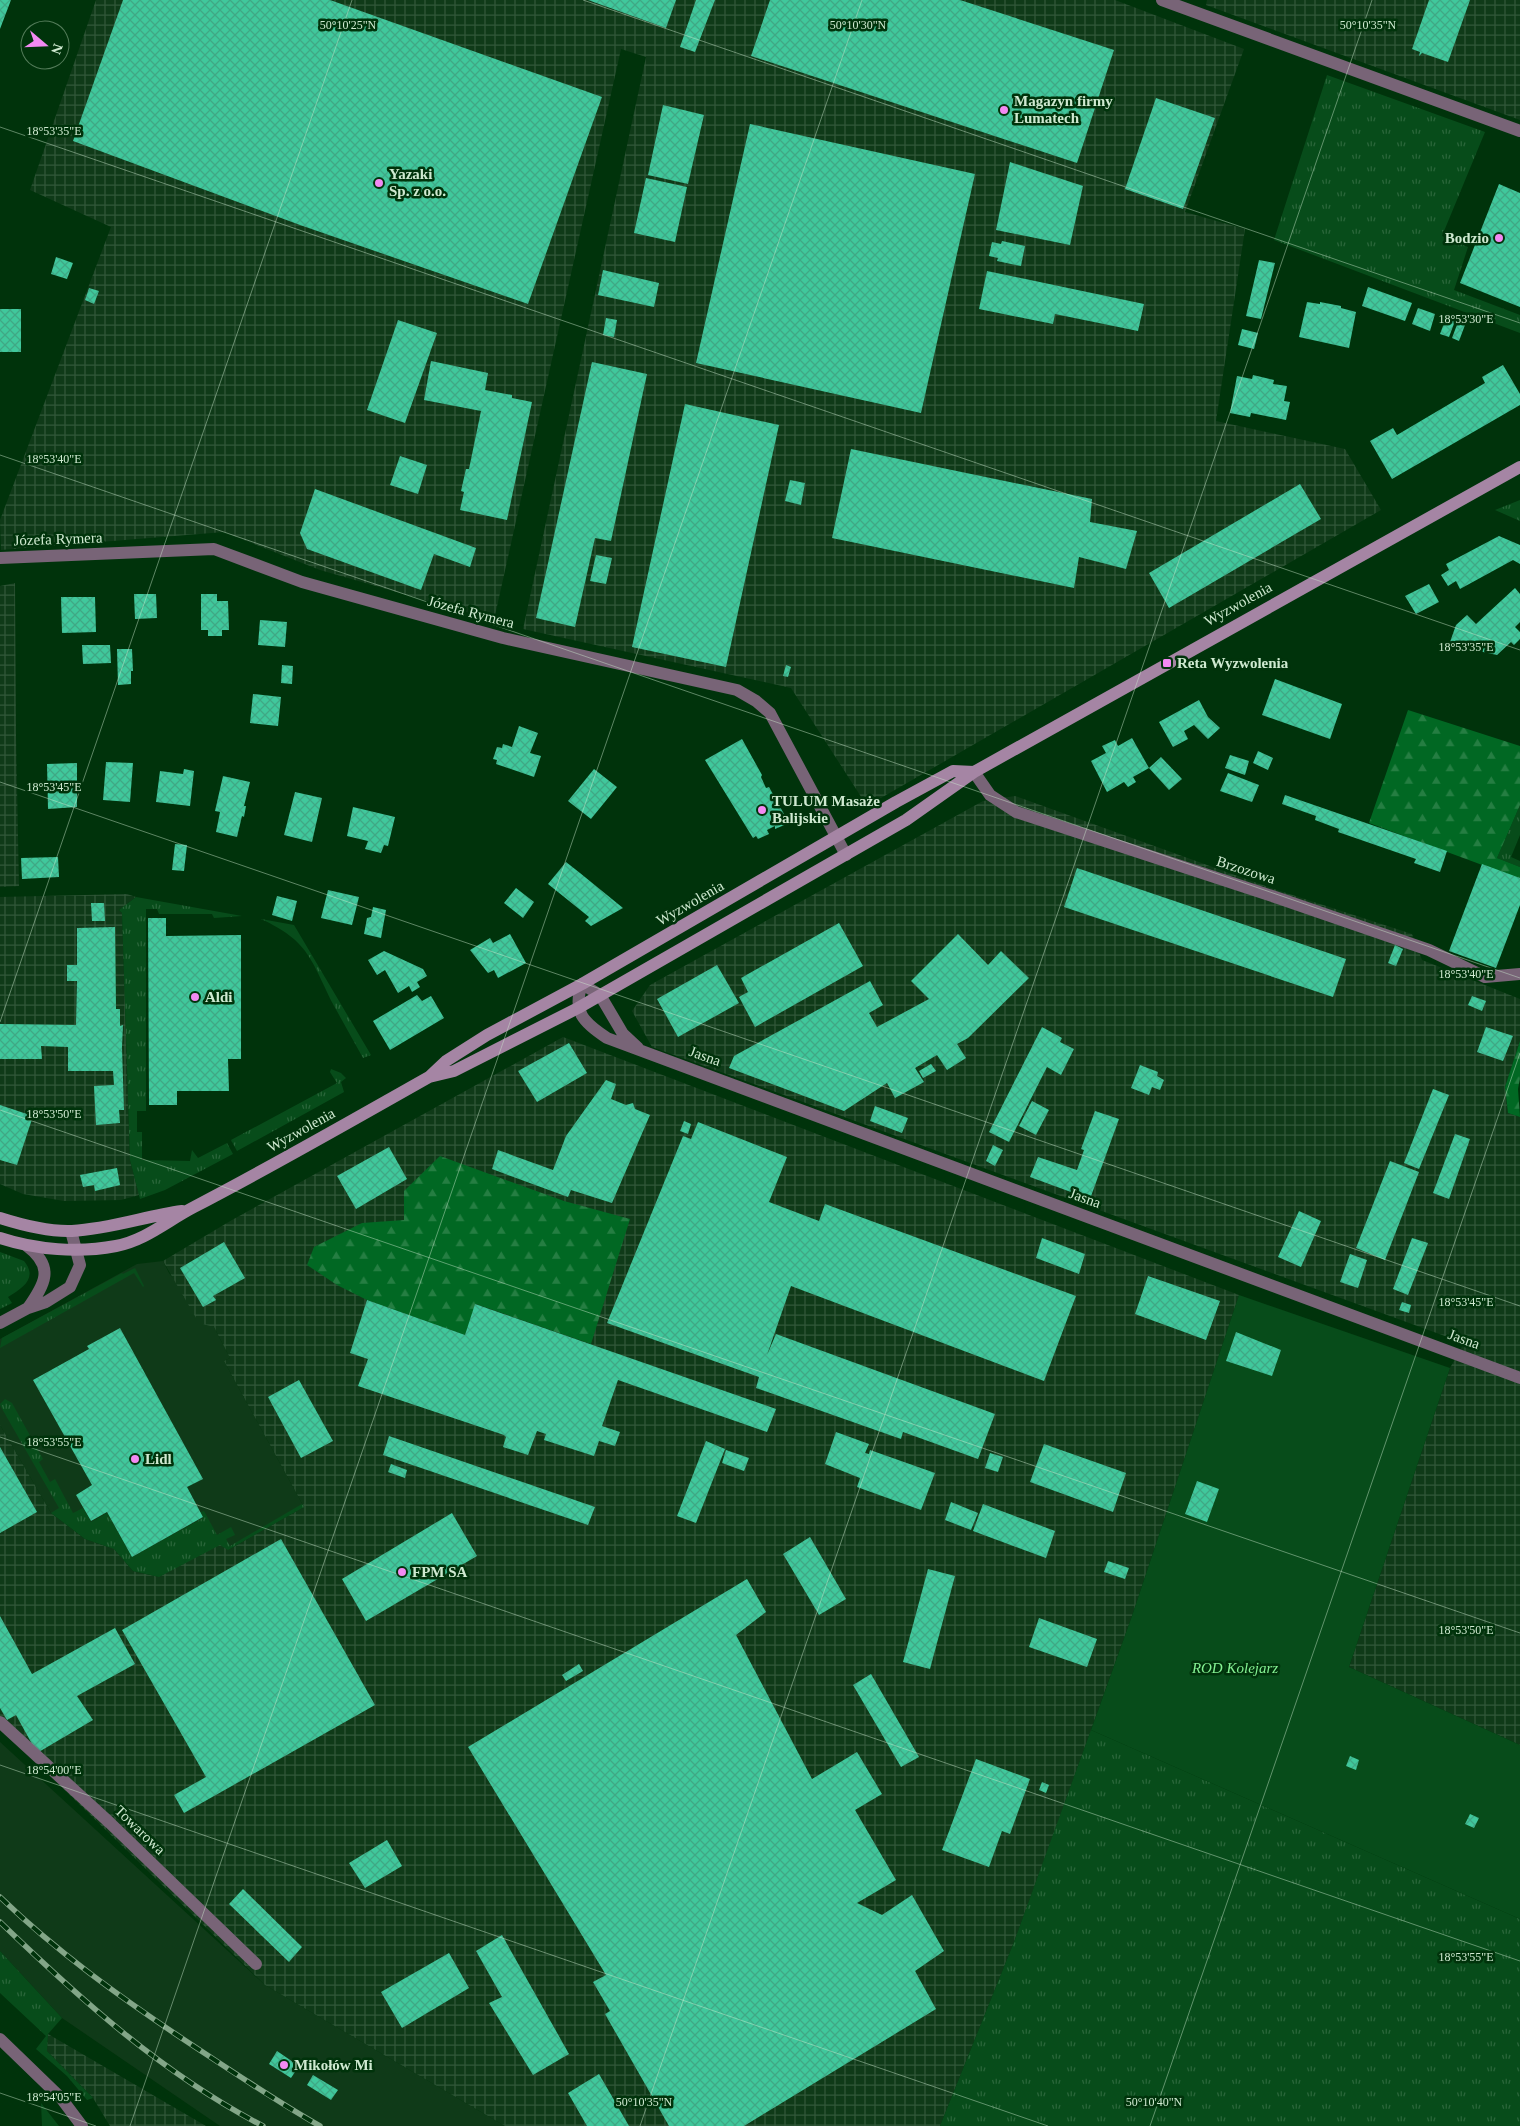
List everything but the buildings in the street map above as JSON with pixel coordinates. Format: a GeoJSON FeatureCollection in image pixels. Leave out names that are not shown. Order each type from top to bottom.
{"type":"FeatureCollection","features":[{"type":"Feature","properties":{"kind":"street"},"geometry":{"type":"LineString","coordinates":[[1162,0],[1520,131]]}},
{"type":"Feature","properties":{"kind":"street","name":"Wyzwolenia"},"geometry":{"type":"LineString","coordinates":[[429,1077],[454,1071],[578,1008],[906,820],[974,772],[1520,467]]}},
{"type":"Feature","properties":{"kind":"street","name":"Józefa Rymera"},"geometry":{"type":"LineString","coordinates":[[0,558],[214,549],[302,582],[503,638],[736,690],[756,701],[770,713],[846,855]]}},
{"type":"Feature","properties":{"kind":"street","name":"Wyzwolenia"},"geometry":{"type":"LineString","coordinates":[[0,1238],[27,1246],[77,1249],[116,1246],[146,1236],[187,1210],[429,1077],[446,1061],[487,1035],[582,984],[953,771],[974,772]]}},
{"type":"Feature","properties":{"kind":"street","name":"Brzozowa"},"geometry":{"type":"LineString","coordinates":[[974,772],[990,795],[1016,812],[1420,947],[1485,978],[1520,974]]}},
{"type":"Feature","properties":{"kind":"street"},"geometry":{"type":"LineString","coordinates":[[578,1008],[578,996],[582,984]]}},
{"type":"Feature","properties":{"kind":"street","name":"Jasna"},"geometry":{"type":"LineString","coordinates":[[582,984],[600,995],[624,1034],[638,1048]]}},
{"type":"Feature","properties":{"kind":"street","name":"Jasna"},"geometry":{"type":"LineString","coordinates":[[578,1008],[585,1021],[606,1038],[638,1048],[1520,1378]]}},
{"type":"Feature","properties":{"kind":"street","name":"Wyzwolenia"},"geometry":{"type":"LineString","coordinates":[[0,1218],[38,1227],[71,1231],[187,1210]]}},
{"type":"Feature","properties":{"kind":"street"},"geometry":{"type":"LineString","coordinates":[[0,1324],[28,1308],[46,1302],[70,1287],[80,1265],[71,1231]]}},
{"type":"Feature","properties":{"kind":"street"},"geometry":{"type":"LineString","coordinates":[[27,1246],[42,1260],[45,1268],[45,1277],[40,1291],[28,1308]]}},
{"type":"Feature","properties":{"kind":"street","name":"Towarowa"},"geometry":{"type":"LineString","coordinates":[[0,1722],[117,1830],[256,1964]]}},
{"type":"Feature","properties":{"kind":"street"},"geometry":{"type":"LineString","coordinates":[[0,2039],[61,2098],[82,2126]]}},
{"type":"Feature","properties":{"kind":"shaded area"},"geometry":{"type":"Polygon","coordinates":[[[96,0],[1115,0],[1244,49],[1185,212],[1245,229],[1216,421],[1345,449],[1381,510],[867,806],[791,688],[523,629],[646,57],[621,49],[494,620],[320,570],[224,532],[1,550],[0,520],[111,227],[30,190],[96,0]]]}},
{"type":"Feature","properties":{"kind":"shaded area"},"geometry":{"type":"Polygon","coordinates":[[[1207,0],[1520,0],[1520,120],[1206,5],[1207,0]]]}},
{"type":"Feature","properties":{"kind":"shaded area"},"geometry":{"type":"Polygon","coordinates":[[[15,583],[19,886],[0,887],[0,586],[15,583]]]}},
{"type":"Feature","properties":{"kind":"shaded area"},"geometry":{"type":"Polygon","coordinates":[[[1015,796],[1271,888],[1412,934],[1422,960],[1520,999],[1520,1041],[1505,1087],[1508,1113],[1520,1117],[1520,1745],[1349,1667],[1450,1368],[1464,1343],[652,1047],[632,1011],[650,985],[983,801],[1015,796]]]}},
{"type":"Feature","properties":{"kind":"shaded area"},"geometry":{"type":"Polygon","coordinates":[[[127,894],[136,897],[119,910],[122,913],[130,1160],[139,1195],[121,1200],[64,1201],[23,1194],[0,1184],[0,897],[127,894]]]}},
{"type":"Feature","properties":{"kind":"shaded area"},"geometry":{"type":"Polygon","coordinates":[[[563,1037],[1239,1295],[1132,1616],[1014,1942],[940,2126],[505,2126],[265,1985],[0,1727],[0,1425],[51,1513],[85,1539],[114,1549],[133,1571],[159,1577],[220,1544],[228,1550],[304,1507],[224,1361],[230,1358],[214,1327],[199,1323],[163,1261],[232,1220],[563,1037]]]}},
{"type":"Feature","properties":{"kind":"shaded area"},"geometry":{"type":"Polygon","coordinates":[[[163,1261],[169,1273],[214,1327],[230,1358],[224,1361],[304,1507],[228,1550],[159,1577],[51,1513],[0,1425],[0,1339],[137,1264],[163,1261]]]}},
{"type":"Feature","properties":{"kind":"shaded area"},"geometry":{"type":"Polygon","coordinates":[[[0,1742],[265,1985],[505,2126],[220,2126],[62,2018],[0,1951],[0,1742]]]}},
{"type":"Feature","properties":{"kind":"shaded area"},"geometry":{"type":"Polygon","coordinates":[[[48,2034],[206,2126],[110,2126],[93,2098],[47,2051],[48,2034]]]}},
{"type":"Feature","properties":{"kind":"green space"},"geometry":{"type":"Polygon","coordinates":[[[1327,75],[1485,132],[1442,236],[1468,247],[1454,290],[1520,315],[1520,333],[1274,240],[1327,75]]]}},
{"type":"Feature","properties":{"kind":"green space"},"geometry":{"type":"Polygon","coordinates":[[[1520,500],[1520,521],[1495,510],[1520,500]]]}},
{"type":"Feature","properties":{"kind":"green space"},"geometry":{"type":"Polygon","coordinates":[[[1408,710],[1520,746],[1520,805],[1497,858],[1520,867],[1520,879],[1369,823],[1408,710]]]}},
{"type":"Feature","properties":{"kind":"green space"},"geometry":{"type":"Polygon","coordinates":[[[1520,805],[1520,835],[1511,857],[1520,861],[1520,867],[1497,858],[1520,805]]]}},
{"type":"Feature","properties":{"kind":"green space"},"geometry":{"type":"Polygon","coordinates":[[[136,897],[242,916],[214,918],[212,914],[159,914],[157,909],[146,909],[146,1111],[137,1111],[137,1132],[142,1132],[142,1160],[190,1161],[192,1150],[198,1158],[227,1143],[233,1154],[165,1190],[140,1199],[130,1160],[122,913],[119,910],[136,897]]]}},
{"type":"Feature","properties":{"kind":"green space"},"geometry":{"type":"Polygon","coordinates":[[[261,919],[294,925],[371,1055],[363,1058],[307,953],[289,935],[261,919]]]}},
{"type":"Feature","properties":{"kind":"green space"},"geometry":{"type":"Polygon","coordinates":[[[1520,1041],[1520,1078],[1518,1089],[1520,1117],[1508,1113],[1505,1087],[1520,1041]]]}},
{"type":"Feature","properties":{"kind":"green space"},"geometry":{"type":"Polygon","coordinates":[[[331,1069],[341,1073],[346,1078],[341,1082],[344,1092],[237,1151],[231,1140],[337,1083],[330,1072],[331,1069]]]}},
{"type":"Feature","properties":{"kind":"green space"},"geometry":{"type":"Polygon","coordinates":[[[440,1156],[564,1201],[630,1219],[591,1344],[476,1304],[465,1335],[367,1300],[337,1285],[307,1265],[314,1247],[362,1223],[404,1220],[404,1191],[440,1156]]]}},
{"type":"Feature","properties":{"kind":"green space"},"geometry":{"type":"Polygon","coordinates":[[[0,1252],[24,1261],[30,1273],[27,1282],[8,1297],[12,1303],[0,1309],[0,1252]]]}},
{"type":"Feature","properties":{"kind":"green space"},"geometry":{"type":"Polygon","coordinates":[[[135,1268],[143,1287],[134,1273],[0,1348],[2,1338],[122,1273],[135,1268]]]}},
{"type":"Feature","properties":{"kind":"green space","name":"ROD Kolejarz"},"geometry":{"type":"Polygon","coordinates":[[[1239,1295],[1450,1368],[1349,1667],[1520,1745],[1520,1919],[1091,1730],[1132,1616],[1239,1295]]]}},
{"type":"Feature","properties":{"kind":"green space"},"geometry":{"type":"Polygon","coordinates":[[[5,1399],[12,1403],[43,1459],[39,1462],[50,1482],[55,1479],[73,1513],[83,1508],[91,1522],[107,1513],[132,1557],[203,1518],[201,1512],[204,1511],[217,1535],[231,1527],[235,1535],[226,1539],[230,1546],[302,1504],[304,1507],[228,1550],[220,1545],[159,1577],[133,1571],[114,1549],[85,1539],[51,1513],[59,1508],[1,1407],[0,1404],[5,1399]]]}},
{"type":"Feature","properties":{"kind":"green space"},"geometry":{"type":"Polygon","coordinates":[[[1091,1730],[1520,1919],[1520,2126],[940,2126],[1014,1942],[1091,1730]]]}},
{"type":"Feature","properties":{"kind":"green space"},"geometry":{"type":"Polygon","coordinates":[[[0,1951],[62,2018],[48,2034],[47,2051],[93,2098],[87,2100],[67,2076],[36,2049],[46,2036],[0,1993],[0,1951]]]}},
{"type":"Feature","properties":{"kind":"green space"},"geometry":{"type":"Polygon","coordinates":[[[41,2103],[59,2126],[42,2126],[41,2103]]]}},
{"type":"Feature","properties":{"kind":"railway"},"geometry":{"type":"LineString","coordinates":[[0,1897],[44,1937],[113,1991],[236,2074],[320,2126]]}},
{"type":"Feature","properties":{"kind":"railway"},"geometry":{"type":"LineString","coordinates":[[0,1922],[92,2007],[157,2059],[191,2083],[263,2126]]}},
{"type":"Feature","properties":{"kind":"place","name":"Magazyn firmy Lumatech"},"geometry":{"type":"Point","coordinates":[1004,110]}},
{"type":"Feature","properties":{"kind":"place","name":"Yazaki Sp. z o.o."},"geometry":{"type":"Point","coordinates":[379,183]}},
{"type":"Feature","properties":{"kind":"place","name":"Bodzio"},"geometry":{"type":"Point","coordinates":[1499,238]}},
{"type":"Feature","properties":{"kind":"place","name":"Reta Wyzwolenia"},"geometry":{"type":"Point","coordinates":[1167,663]}},
{"type":"Feature","properties":{"kind":"place","name":"TULUM Masaże Balijskie"},"geometry":{"type":"Point","coordinates":[762,810]}},
{"type":"Feature","properties":{"kind":"place","name":"Aldi"},"geometry":{"type":"Point","coordinates":[195,997]}},
{"type":"Feature","properties":{"kind":"place","name":"Lidl"},"geometry":{"type":"Point","coordinates":[135,1459]}},
{"type":"Feature","properties":{"kind":"place","name":"FPM SA"},"geometry":{"type":"Point","coordinates":[402,1572]}},
{"type":"Feature","properties":{"kind":"place","name":"Mikołów Mi"},"geometry":{"type":"Point","coordinates":[284,2065]}}]}
